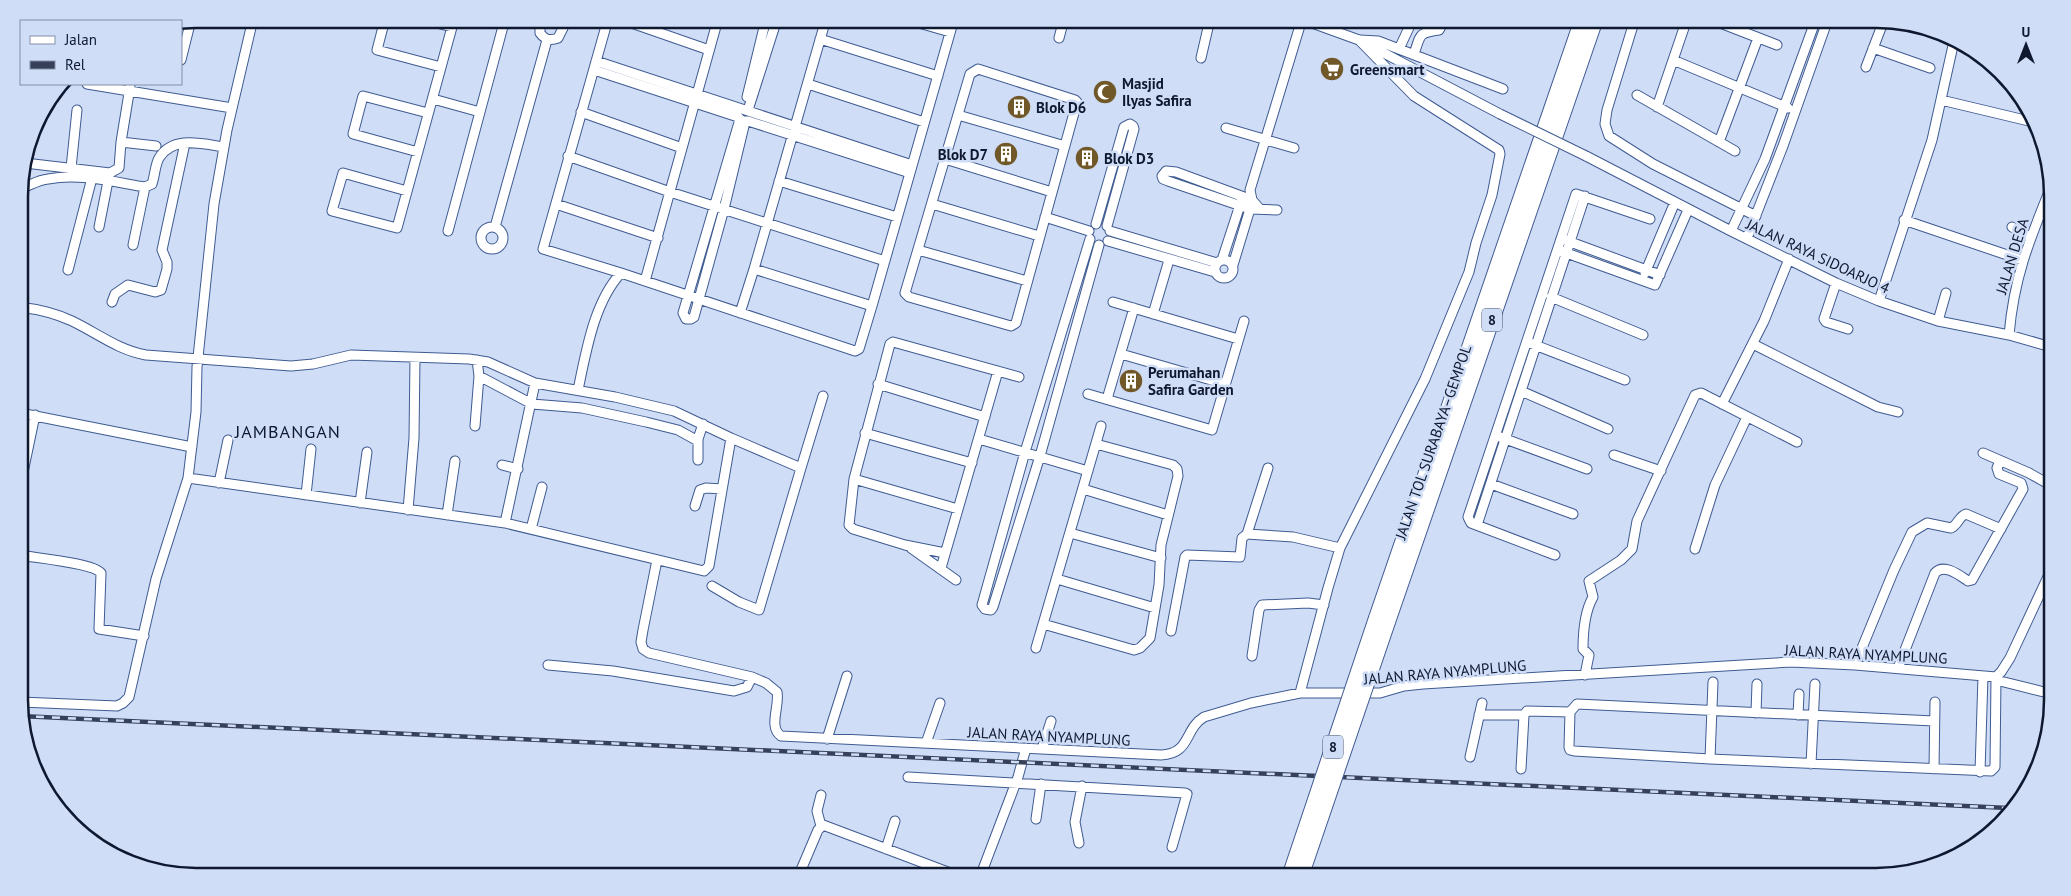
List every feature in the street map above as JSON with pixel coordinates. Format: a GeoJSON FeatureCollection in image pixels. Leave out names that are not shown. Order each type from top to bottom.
{"type":"FeatureCollection","features":[{"type":"Feature","properties":{"kind":"highway","name":"JALAN TOL SURABAYA–GEMPOL"},"geometry":{"type":"LineString","coordinates":[[1304,868],[1382,620],[1579,28]]}},
{"type":"Feature","properties":{"kind":"highway","name":"JALAN TOL SURABAYA–GEMPOL"},"geometry":{"type":"LineString","coordinates":[[1292,868],[1593,28]]}},
{"type":"Feature","properties":{"kind":"street"},"geometry":{"type":"LineString","coordinates":[[182,56],[189,28]]}},
{"type":"Feature","properties":{"kind":"street"},"geometry":{"type":"LineString","coordinates":[[28,702],[117,706],[129,697],[156,579],[188,478],[214,204],[232,106],[251,28]]}},
{"type":"Feature","properties":{"kind":"street"},"geometry":{"type":"LineString","coordinates":[[383,28],[377,50],[441,67]]}},
{"type":"Feature","properties":{"kind":"street"},"geometry":{"type":"LineString","coordinates":[[407,191],[343,173],[332,211],[397,228],[452,28]]}},
{"type":"Feature","properties":{"kind":"street"},"geometry":{"type":"LineString","coordinates":[[448,231],[502,28]]}},
{"type":"Feature","properties":{"kind":"street"},"geometry":{"type":"LineString","coordinates":[[539,28],[543,37],[547,40],[553,40],[562,34],[561,28]]}},
{"type":"Feature","properties":{"kind":"street"},"geometry":{"type":"LineString","coordinates":[[605,28],[542,249],[621,273],[855,351],[859,349],[872,306],[951,28]]}},
{"type":"Feature","properties":{"kind":"street"},"geometry":{"type":"LineString","coordinates":[[646,28],[709,50]]}},
{"type":"Feature","properties":{"kind":"street"},"geometry":{"type":"LineString","coordinates":[[645,281],[715,28]]}},
{"type":"Feature","properties":{"kind":"street"},"geometry":{"type":"LineString","coordinates":[[763,28],[744,115],[724,209],[693,318],[686,318],[682,314],[714,206],[744,115],[774,28]]}},
{"type":"Feature","properties":{"kind":"street"},"geometry":{"type":"LineString","coordinates":[[740,313],[823,28]]}},
{"type":"Feature","properties":{"kind":"street"},"geometry":{"type":"LineString","coordinates":[[936,28],[950,32]]}},
{"type":"Feature","properties":{"kind":"street"},"geometry":{"type":"LineString","coordinates":[[1059,38],[1062,28]]}},
{"type":"Feature","properties":{"kind":"street"},"geometry":{"type":"LineString","coordinates":[[1201,58],[1208,28]]}},
{"type":"Feature","properties":{"kind":"street"},"geometry":{"type":"LineString","coordinates":[[1250,190],[1254,206],[1233,265],[1232,273],[1226,278],[1217,276],[1218,265],[1241,200],[1250,190],[1298,28]]}},
{"type":"Feature","properties":{"kind":"street"},"geometry":{"type":"LineString","coordinates":[[1326,28],[1360,40],[1378,40],[1503,90]]}},
{"type":"Feature","properties":{"kind":"street"},"geometry":{"type":"LineString","coordinates":[[1399,49],[1409,28]]}},
{"type":"Feature","properties":{"kind":"street"},"geometry":{"type":"LineString","coordinates":[[1414,54],[1420,36],[1424,32],[1439,30],[1440,28]]}},
{"type":"Feature","properties":{"kind":"street"},"geometry":{"type":"LineString","coordinates":[[1632,28],[1607,110],[1605,124],[1608,136],[1653,164],[1756,216]]}},
{"type":"Feature","properties":{"kind":"street"},"geometry":{"type":"LineString","coordinates":[[1657,107],[1684,28]]}},
{"type":"Feature","properties":{"kind":"street"},"geometry":{"type":"LineString","coordinates":[[1733,28],[1777,45]]}},
{"type":"Feature","properties":{"kind":"street"},"geometry":{"type":"LineString","coordinates":[[1731,231],[1765,159],[1813,28]]}},
{"type":"Feature","properties":{"kind":"street"},"geometry":{"type":"LineString","coordinates":[[1747,238],[1825,28]]}},
{"type":"Feature","properties":{"kind":"street"},"geometry":{"type":"LineString","coordinates":[[1866,67],[1881,28]]}},
{"type":"Feature","properties":{"kind":"street"},"geometry":{"type":"LineString","coordinates":[[1719,142],[1758,38]]}},
{"type":"Feature","properties":{"kind":"street"},"geometry":{"type":"LineString","coordinates":[[495,227],[547,40]]}},
{"type":"Feature","properties":{"kind":"street"},"geometry":{"type":"LineString","coordinates":[[820,40],[938,76]]}},
{"type":"Feature","properties":{"kind":"street"},"geometry":{"type":"LineString","coordinates":[[1300,693],[1340,548],[1426,379],[1469,272],[1476,243],[1492,195],[1500,154],[1498,150],[1414,96],[1360,40]]}},
{"type":"Feature","properties":{"kind":"street","name":"JALAN RAYA SIDOARJO 4"},"geometry":{"type":"LineString","coordinates":[[1360,40],[1500,114],[1676,202],[1688,210],[1836,283],[1879,301],[1938,321],[2008,335],[2044,345]]}},
{"type":"Feature","properties":{"kind":"street"},"geometry":{"type":"LineString","coordinates":[[1879,301],[1904,220],[1932,140],[1953,47]]}},
{"type":"Feature","properties":{"kind":"street"},"geometry":{"type":"LineString","coordinates":[[1873,48],[1930,68]]}},
{"type":"Feature","properties":{"kind":"street"},"geometry":{"type":"LineString","coordinates":[[1673,60],[1795,111]]}},
{"type":"Feature","properties":{"kind":"street"},"geometry":{"type":"LineString","coordinates":[[596,61],[657,85],[744,115],[911,169]]}},
{"type":"Feature","properties":{"kind":"street"},"geometry":{"type":"LineString","coordinates":[[978,69],[1075,100],[1077,104],[1016,323],[1011,326],[906,295],[958,115],[970,74],[978,69]]}},
{"type":"Feature","properties":{"kind":"street"},"geometry":{"type":"LineString","coordinates":[[594,70],[657,85]]}},
{"type":"Feature","properties":{"kind":"street"},"geometry":{"type":"LineString","coordinates":[[808,84],[924,122]]}},
{"type":"Feature","properties":{"kind":"street"},"geometry":{"type":"LineString","coordinates":[[95,85],[232,106]]}},
{"type":"Feature","properties":{"kind":"street"},"geometry":{"type":"LineString","coordinates":[[31,164],[110,173],[120,168],[121,142],[128,89]]}},
{"type":"Feature","properties":{"kind":"street"},"geometry":{"type":"LineString","coordinates":[[1636,95],[1735,151]]}},
{"type":"Feature","properties":{"kind":"street"},"geometry":{"type":"LineString","coordinates":[[418,152],[353,134],[363,96],[428,113]]}},
{"type":"Feature","properties":{"kind":"street"},"geometry":{"type":"LineString","coordinates":[[432,99],[480,112]]}},
{"type":"Feature","properties":{"kind":"street"},"geometry":{"type":"LineString","coordinates":[[1941,100],[2025,120]]}},
{"type":"Feature","properties":{"kind":"street"},"geometry":{"type":"LineString","coordinates":[[71,168],[77,110]]}},
{"type":"Feature","properties":{"kind":"street"},"geometry":{"type":"LineString","coordinates":[[581,112],[682,148]]}},
{"type":"Feature","properties":{"kind":"street"},"geometry":{"type":"LineString","coordinates":[[958,115],[1065,146]]}},
{"type":"Feature","properties":{"kind":"street"},"geometry":{"type":"LineString","coordinates":[[1130,124],[1134,130],[1108,233],[1099,245],[1040,456],[993,606],[988,610],[983,608],[982,605],[1089,235],[1096,224],[1124,127],[1130,124]]}},
{"type":"Feature","properties":{"kind":"street"},"geometry":{"type":"LineString","coordinates":[[1226,128],[1294,148]]}},
{"type":"Feature","properties":{"kind":"street"},"geometry":{"type":"LineString","coordinates":[[121,142],[156,146]]}},
{"type":"Feature","properties":{"kind":"street"},"geometry":{"type":"LineString","coordinates":[[28,186],[49,178],[92,178],[145,187],[152,184],[156,164],[165,151],[174,144],[185,143],[224,147]]}},
{"type":"Feature","properties":{"kind":"street"},"geometry":{"type":"LineString","coordinates":[[112,302],[115,294],[128,285],[156,292],[161,290],[167,268],[167,260],[162,250],[185,143]]}},
{"type":"Feature","properties":{"kind":"street"},"geometry":{"type":"LineString","coordinates":[[568,156],[670,192],[885,261]]}},
{"type":"Feature","properties":{"kind":"street"},"geometry":{"type":"LineString","coordinates":[[945,159],[1052,192]]}},
{"type":"Feature","properties":{"kind":"street"},"geometry":{"type":"LineString","coordinates":[[1241,200],[1168,182],[1163,179],[1164,173],[1166,171],[1176,172],[1241,200],[1254,206],[1277,210]]}},
{"type":"Feature","properties":{"kind":"street"},"geometry":{"type":"LineString","coordinates":[[68,270],[92,178]]}},
{"type":"Feature","properties":{"kind":"street"},"geometry":{"type":"LineString","coordinates":[[779,180],[897,217]]}},
{"type":"Feature","properties":{"kind":"street"},"geometry":{"type":"LineString","coordinates":[[99,227],[108,181]]}},
{"type":"Feature","properties":{"kind":"street"},"geometry":{"type":"LineString","coordinates":[[133,245],[145,187]]}},
{"type":"Feature","properties":{"kind":"street"},"geometry":{"type":"LineString","coordinates":[[1555,555],[1469,522],[1468,517],[1556,249],[1576,194],[1650,219]]}},
{"type":"Feature","properties":{"kind":"street"},"geometry":{"type":"LineString","coordinates":[[1477,525],[1585,196]]}},
{"type":"Feature","properties":{"kind":"street","name":"JALAN DESA"},"geometry":{"type":"LineString","coordinates":[[2008,335],[2012,305],[2027,235],[2044,201]]}},
{"type":"Feature","properties":{"kind":"street"},"geometry":{"type":"LineString","coordinates":[[1642,281],[1676,202]]}},
{"type":"Feature","properties":{"kind":"street"},"geometry":{"type":"LineString","coordinates":[[556,204],[658,238]]}},
{"type":"Feature","properties":{"kind":"street"},"geometry":{"type":"LineString","coordinates":[[932,204],[1040,236]]}},
{"type":"Feature","properties":{"kind":"street"},"geometry":{"type":"LineString","coordinates":[[1556,249],[1655,285],[1688,210]]}},
{"type":"Feature","properties":{"kind":"street"},"geometry":{"type":"LineString","coordinates":[[1045,217],[1089,235],[1094,244],[1099,245]]}},
{"type":"Feature","properties":{"kind":"street"},"geometry":{"type":"LineString","coordinates":[[1904,220],[2022,260]]}},
{"type":"Feature","properties":{"kind":"street"},"geometry":{"type":"LineString","coordinates":[[1096,224],[1108,233],[1169,260],[1218,265],[1226,260],[1233,265]]}},
{"type":"Feature","properties":{"kind":"street"},"geometry":{"type":"LineString","coordinates":[[2013,227],[2027,235]]}},
{"type":"Feature","properties":{"kind":"street"},"geometry":{"type":"LineString","coordinates":[[1108,233],[1218,265]]}},
{"type":"Feature","properties":{"kind":"street"},"geometry":{"type":"LineString","coordinates":[[1560,238],[1660,275]]}},
{"type":"Feature","properties":{"kind":"street"},"geometry":{"type":"LineString","coordinates":[[918,250],[1027,281]]}},
{"type":"Feature","properties":{"kind":"street"},"geometry":{"type":"LineString","coordinates":[[1722,404],[1753,344],[1789,259]]}},
{"type":"Feature","properties":{"kind":"street"},"geometry":{"type":"LineString","coordinates":[[1152,314],[1169,260]]}},
{"type":"Feature","properties":{"kind":"street"},"geometry":{"type":"LineString","coordinates":[[754,269],[872,306]]}},
{"type":"Feature","properties":{"kind":"street"},"geometry":{"type":"LineString","coordinates":[[578,390],[590,339],[602,302],[607,290],[621,273]]}},
{"type":"Feature","properties":{"kind":"street"},"geometry":{"type":"LineString","coordinates":[[1836,283],[1824,320],[1848,329]]}},
{"type":"Feature","properties":{"kind":"street"},"geometry":{"type":"LineString","coordinates":[[1938,321],[1946,293]]}},
{"type":"Feature","properties":{"kind":"street"},"geometry":{"type":"LineString","coordinates":[[1551,297],[1643,335]]}},
{"type":"Feature","properties":{"kind":"street"},"geometry":{"type":"LineString","coordinates":[[1114,302],[1238,339]]}},
{"type":"Feature","properties":{"kind":"street"},"geometry":{"type":"LineString","coordinates":[[28,308],[54,314],[72,321],[131,352],[198,367],[291,366],[313,364],[351,355],[415,366],[478,369],[565,406],[612,407],[671,421],[700,434]]}},
{"type":"Feature","properties":{"kind":"street"},"geometry":{"type":"LineString","coordinates":[[1108,399],[1134,308]]}},
{"type":"Feature","properties":{"kind":"street"},"geometry":{"type":"LineString","coordinates":[[1088,394],[1212,430],[1244,321]]}},
{"type":"Feature","properties":{"kind":"street"},"geometry":{"type":"LineString","coordinates":[[945,553],[906,545],[850,527],[849,519],[854,479],[864,433],[890,344],[892,342],[1019,377]]}},
{"type":"Feature","properties":{"kind":"street"},"geometry":{"type":"LineString","coordinates":[[1525,342],[1625,380]]}},
{"type":"Feature","properties":{"kind":"street"},"geometry":{"type":"LineString","coordinates":[[1753,344],[1878,407],[1898,412]]}},
{"type":"Feature","properties":{"kind":"street"},"geometry":{"type":"LineString","coordinates":[[1121,354],[1225,384]]}},
{"type":"Feature","properties":{"kind":"street"},"geometry":{"type":"LineString","coordinates":[[478,369],[488,362],[533,394],[578,390],[612,407],[671,421],[685,433],[731,438],[801,468]]}},
{"type":"Feature","properties":{"kind":"street"},"geometry":{"type":"LineString","coordinates":[[408,510],[414,430],[415,366]]}},
{"type":"Feature","properties":{"kind":"street"},"geometry":{"type":"LineString","coordinates":[[475,426],[478,369]]}},
{"type":"Feature","properties":{"kind":"street"},"geometry":{"type":"LineString","coordinates":[[941,568],[998,372]]}},
{"type":"Feature","properties":{"kind":"street"},"geometry":{"type":"LineString","coordinates":[[878,384],[985,416]]}},
{"type":"Feature","properties":{"kind":"street"},"geometry":{"type":"LineString","coordinates":[[1521,391],[1608,429]]}},
{"type":"Feature","properties":{"kind":"street"},"geometry":{"type":"LineString","coordinates":[[506,523],[533,394]]}},
{"type":"Feature","properties":{"kind":"street"},"geometry":{"type":"LineString","coordinates":[[1585,675],[1589,655],[1583,649],[1584,639],[1588,609],[1593,596],[1590,581],[1621,560],[1632,549],[1638,521],[1695,395],[1701,394],[1797,442]]}},
{"type":"Feature","properties":{"kind":"street"},"geometry":{"type":"LineString","coordinates":[[712,586],[739,602],[760,606],[823,396]]}},
{"type":"Feature","properties":{"kind":"street"},"geometry":{"type":"LineString","coordinates":[[28,414],[192,447]]}},
{"type":"Feature","properties":{"kind":"street"},"geometry":{"type":"LineString","coordinates":[[28,448],[35,415]]}},
{"type":"Feature","properties":{"kind":"street"},"geometry":{"type":"LineString","coordinates":[[1695,549],[1715,486],[1747,417]]}},
{"type":"Feature","properties":{"kind":"street"},"geometry":{"type":"LineString","coordinates":[[1036,648],[1101,426]]}},
{"type":"Feature","properties":{"kind":"street"},"geometry":{"type":"LineString","coordinates":[[864,433],[972,463]]}},
{"type":"Feature","properties":{"kind":"street"},"geometry":{"type":"LineString","coordinates":[[698,460],[700,434]]}},
{"type":"Feature","properties":{"kind":"street"},"geometry":{"type":"LineString","coordinates":[[1494,435],[1587,469]]}},
{"type":"Feature","properties":{"kind":"street"},"geometry":{"type":"LineString","coordinates":[[188,478],[506,523],[700,570],[709,566],[714,488],[731,438]]}},
{"type":"Feature","properties":{"kind":"street"},"geometry":{"type":"LineString","coordinates":[[979,438],[1088,471]]}},
{"type":"Feature","properties":{"kind":"street"},"geometry":{"type":"LineString","coordinates":[[219,482],[228,440]]}},
{"type":"Feature","properties":{"kind":"street"},"geometry":{"type":"LineString","coordinates":[[1043,624],[1136,650],[1149,640],[1155,608],[1161,545],[1178,476],[1176,467],[1096,444]]}},
{"type":"Feature","properties":{"kind":"street"},"geometry":{"type":"LineString","coordinates":[[306,495],[311,449]]}},
{"type":"Feature","properties":{"kind":"street"},"geometry":{"type":"LineString","coordinates":[[360,503],[367,452]]}},
{"type":"Feature","properties":{"kind":"street"},"geometry":{"type":"LineString","coordinates":[[1983,453],[2044,481]]}},
{"type":"Feature","properties":{"kind":"street"},"geometry":{"type":"LineString","coordinates":[[1614,455],[1661,471]]}},
{"type":"Feature","properties":{"kind":"street"},"geometry":{"type":"LineString","coordinates":[[448,515],[455,461]]}},
{"type":"Feature","properties":{"kind":"street"},"geometry":{"type":"LineString","coordinates":[[1898,668],[1935,573],[1938,570],[1947,569],[1968,581],[1972,580],[2023,486],[1999,474],[1997,468],[2000,461]]}},
{"type":"Feature","properties":{"kind":"street"},"geometry":{"type":"LineString","coordinates":[[502,465],[518,469]]}},
{"type":"Feature","properties":{"kind":"street"},"geometry":{"type":"LineString","coordinates":[[1171,631],[1186,556],[1238,558],[1241,555],[1242,538],[1247,534],[1268,468]]}},
{"type":"Feature","properties":{"kind":"street"},"geometry":{"type":"LineString","coordinates":[[854,479],[958,509]]}},
{"type":"Feature","properties":{"kind":"street"},"geometry":{"type":"LineString","coordinates":[[1490,484],[1573,514]]}},
{"type":"Feature","properties":{"kind":"street"},"geometry":{"type":"LineString","coordinates":[[531,529],[542,487]]}},
{"type":"Feature","properties":{"kind":"street"},"geometry":{"type":"LineString","coordinates":[[695,506],[700,490],[714,488]]}},
{"type":"Feature","properties":{"kind":"street"},"geometry":{"type":"LineString","coordinates":[[1083,489],[1168,515]]}},
{"type":"Feature","properties":{"kind":"street"},"geometry":{"type":"LineString","coordinates":[[1855,665],[1898,561],[1910,536],[1918,527],[1927,523],[1951,528],[1966,514],[2001,529]]}},
{"type":"Feature","properties":{"kind":"street"},"geometry":{"type":"LineString","coordinates":[[1070,533],[1161,558]]}},
{"type":"Feature","properties":{"kind":"street"},"geometry":{"type":"LineString","coordinates":[[1247,534],[1294,538],[1340,548]]}},
{"type":"Feature","properties":{"kind":"street"},"geometry":{"type":"LineString","coordinates":[[906,545],[956,580]]}},
{"type":"Feature","properties":{"kind":"street"},"geometry":{"type":"LineString","coordinates":[[28,556],[76,564],[100,571],[99,629],[144,636]]}},
{"type":"Feature","properties":{"kind":"street"},"geometry":{"type":"LineString","coordinates":[[548,665],[613,671],[734,691],[747,687],[752,677],[642,650],[643,630],[657,560]]}},
{"type":"Feature","properties":{"kind":"street"},"geometry":{"type":"LineString","coordinates":[[1057,578],[1155,608]]}},
{"type":"Feature","properties":{"kind":"street"},"geometry":{"type":"LineString","coordinates":[[1934,721],[1577,704],[1570,712],[1569,747],[1572,751],[1991,772],[1995,769],[1997,727],[1996,678],[2010,658],[2044,585]]}},
{"type":"Feature","properties":{"kind":"street"},"geometry":{"type":"LineString","coordinates":[[1252,656],[1259,610],[1262,605],[1324,603]]}},
{"type":"Feature","properties":{"kind":"street","name":"JALAN RAYA NYAMPLUNG"},"geometry":{"type":"LineString","coordinates":[[752,677],[774,689],[778,704],[775,727],[778,734],[787,737],[1170,754],[1180,750],[1198,722],[1204,717],[1251,703],[1300,693],[1380,693],[1413,685],[1804,662],[1983,676],[2044,692]]}},
{"type":"Feature","properties":{"kind":"street"},"geometry":{"type":"LineString","coordinates":[[827,739],[847,676]]}},
{"type":"Feature","properties":{"kind":"street"},"geometry":{"type":"LineString","coordinates":[[1980,772],[1983,676]]}},
{"type":"Feature","properties":{"kind":"street"},"geometry":{"type":"LineString","coordinates":[[1710,759],[1713,682]]}},
{"type":"Feature","properties":{"kind":"street"},"geometry":{"type":"LineString","coordinates":[[1756,713],[1757,684]]}},
{"type":"Feature","properties":{"kind":"street"},"geometry":{"type":"LineString","coordinates":[[1806,764],[1813,716],[1814,684]]}},
{"type":"Feature","properties":{"kind":"street"},"geometry":{"type":"LineString","coordinates":[[1799,694],[1799,715]]}},
{"type":"Feature","properties":{"kind":"street"},"geometry":{"type":"LineString","coordinates":[[1934,770],[1935,702]]}},
{"type":"Feature","properties":{"kind":"street"},"geometry":{"type":"LineString","coordinates":[[926,743],[940,703]]}},
{"type":"Feature","properties":{"kind":"street"},"geometry":{"type":"LineString","coordinates":[[1470,757],[1482,703]]}},
{"type":"Feature","properties":{"kind":"street"},"geometry":{"type":"LineString","coordinates":[[1521,769],[1524,715],[1527,711],[1570,712]]}},
{"type":"Feature","properties":{"kind":"street"},"geometry":{"type":"LineString","coordinates":[[1479,715],[1524,715]]}},
{"type":"Feature","properties":{"kind":"street"},"geometry":{"type":"LineString","coordinates":[[1042,748],[1051,720]]}},
{"type":"Feature","properties":{"kind":"street"},"geometry":{"type":"LineString","coordinates":[[1981,726],[1997,727]]}},
{"type":"Feature","properties":{"kind":"street"},"geometry":{"type":"LineString","coordinates":[[983,868],[1016,782],[1026,748]]}},
{"type":"Feature","properties":{"kind":"street"},"geometry":{"type":"LineString","coordinates":[[908,777],[1082,786],[1186,794],[1172,847]]}},
{"type":"Feature","properties":{"kind":"street"},"geometry":{"type":"LineString","coordinates":[[1036,819],[1041,784]]}},
{"type":"Feature","properties":{"kind":"street"},"geometry":{"type":"LineString","coordinates":[[1079,843],[1075,822],[1082,786]]}},
{"type":"Feature","properties":{"kind":"street"},"geometry":{"type":"LineString","coordinates":[[802,868],[820,826],[817,811],[821,795]]}},
{"type":"Feature","properties":{"kind":"street"},"geometry":{"type":"LineString","coordinates":[[886,849],[894,821]]}},
{"type":"Feature","properties":{"kind":"street"},"geometry":{"type":"LineString","coordinates":[[820,826],[826,826],[937,868]]}},
{"type":"Feature","properties":{"kind":"railway"},"geometry":{"type":"LineString","coordinates":[[29,716],[2004,808]]}},
{"type":"Feature","properties":{"kind":"place","name":"Greensmart"},"geometry":{"type":"Point","coordinates":[1332,69]}},
{"type":"Feature","properties":{"kind":"place","name":"Masjid Ilyas Safira"},"geometry":{"type":"Point","coordinates":[1105,92]}},
{"type":"Feature","properties":{"kind":"place","name":"Blok D6"},"geometry":{"type":"Point","coordinates":[1019,107]}},
{"type":"Feature","properties":{"kind":"place","name":"Blok D7"},"geometry":{"type":"Point","coordinates":[1006,154]}},
{"type":"Feature","properties":{"kind":"place","name":"Blok D3"},"geometry":{"type":"Point","coordinates":[1087,158]}},
{"type":"Feature","properties":{"kind":"place","name":"Perumahan Safira Garden"},"geometry":{"type":"Point","coordinates":[1131,381]}},
{"type":"Feature","properties":{"kind":"district","name":"JAMBANGAN"},"geometry":{"type":"Point","coordinates":[288,431]}}]}
